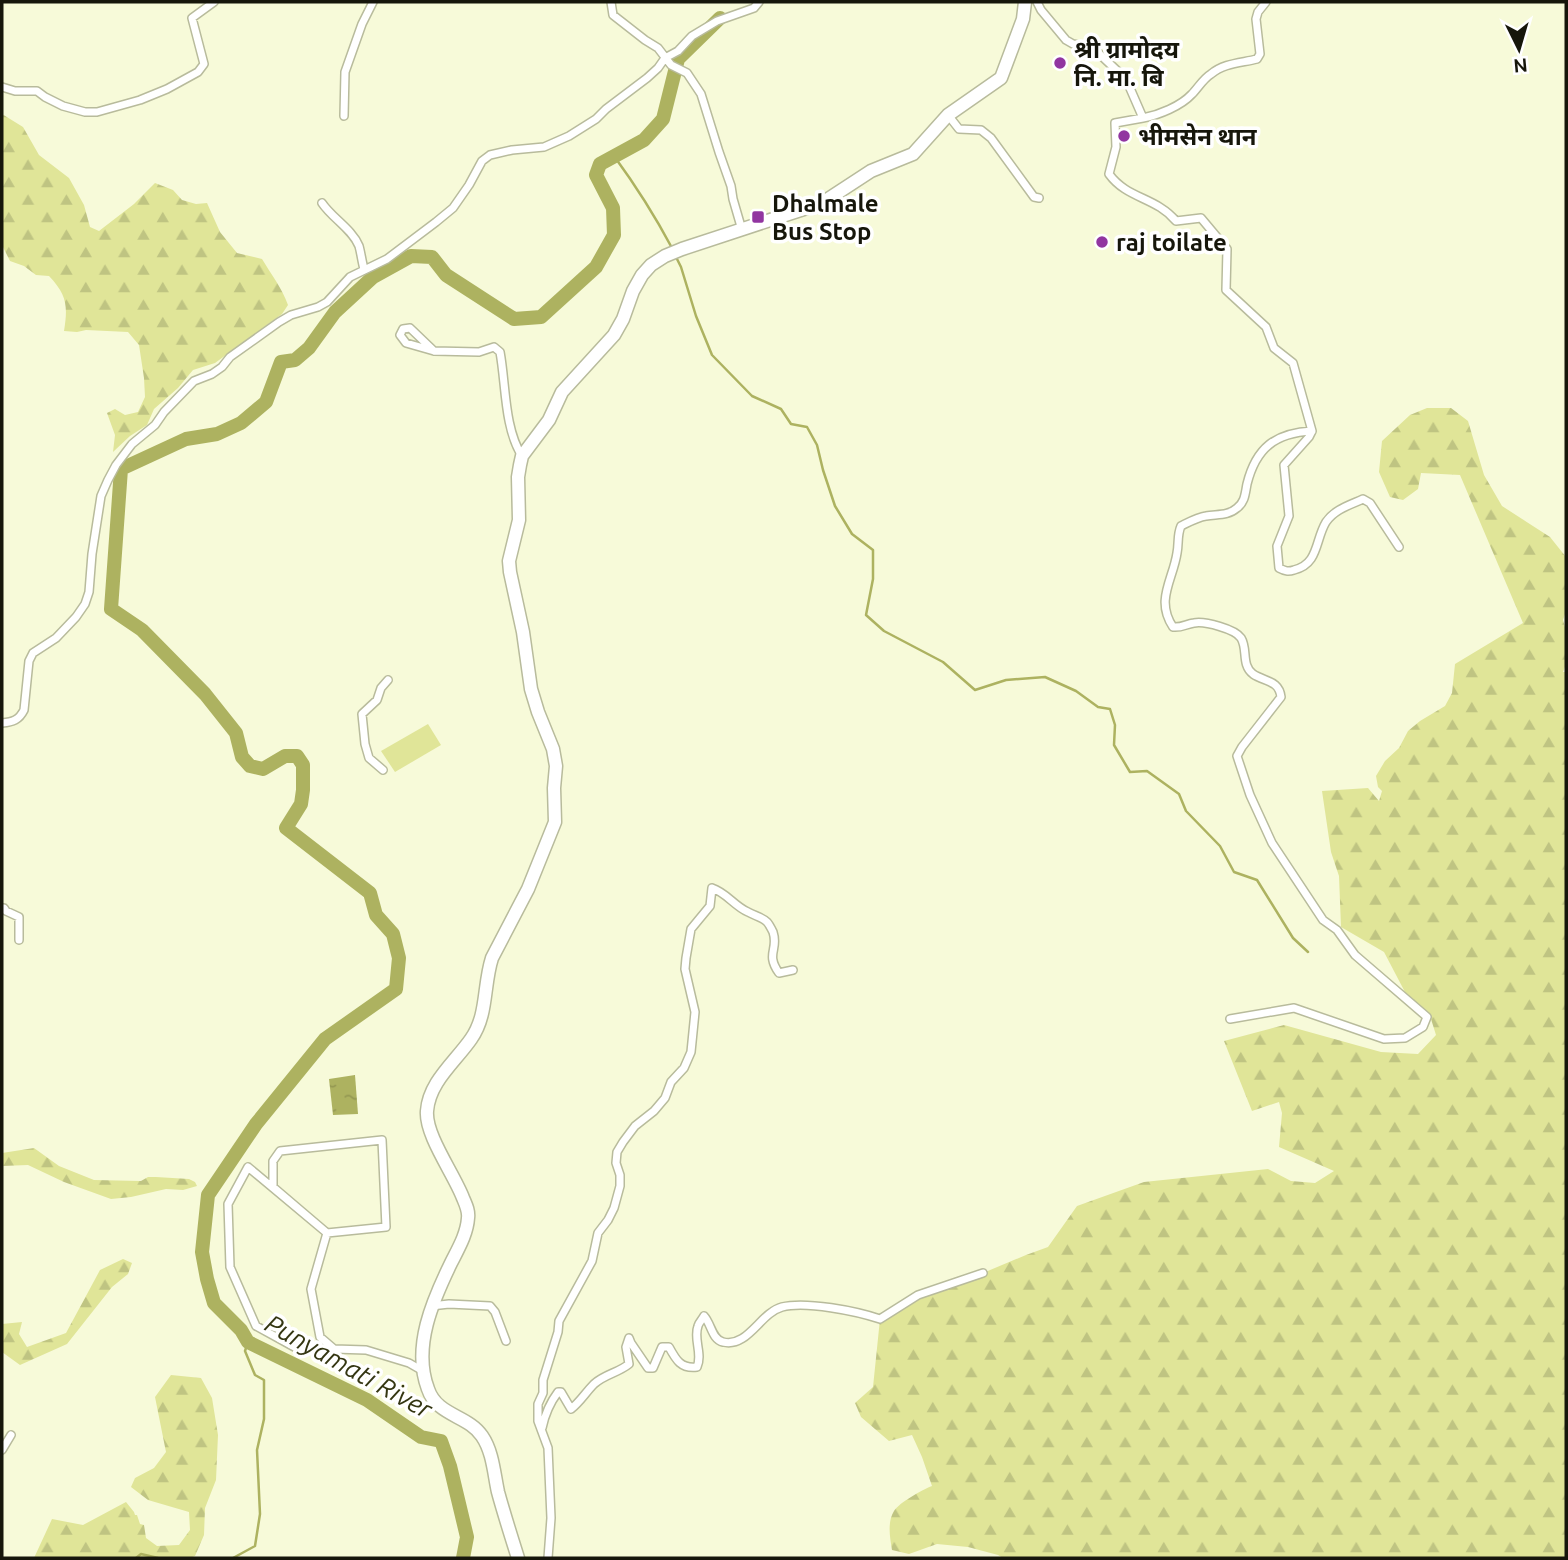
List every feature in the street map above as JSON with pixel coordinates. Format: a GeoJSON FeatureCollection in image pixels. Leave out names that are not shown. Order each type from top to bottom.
{"type":"FeatureCollection","features":[{"type":"Feature","properties":{"kind":"main road"},"geometry":{"type":"LineString","coordinates":[[518,1558],[484,1438],[466,1421],[436,1404],[427,1388],[423,1349],[431,1307],[462,1240],[468,1217],[468,1210],[458,1186],[433,1138],[427,1120],[429,1100],[441,1076],[472,1038],[480,1021],[492,958],[528,890],[555,822],[553,749],[531,689],[509,561],[519,520],[518,477],[522,456],[549,420],[562,392],[614,335],[623,320],[633,290],[651,265],[682,249],[822,204],[871,171],[913,153],[948,115],[1001,78],[1023,19],[1025,2]]}},
{"type":"Feature","properties":{"kind":"street"},"geometry":{"type":"LineString","coordinates":[[2,87],[15,91],[37,91],[53,101],[85,112],[97,112],[140,100],[198,72],[204,64],[192,18],[214,2]]}},
{"type":"Feature","properties":{"kind":"street"},"geometry":{"type":"LineString","coordinates":[[344,116],[345,72],[373,2]]}},
{"type":"Feature","properties":{"kind":"street"},"geometry":{"type":"LineString","coordinates":[[611,2],[613,15],[658,48],[671,65],[687,73],[701,94],[731,186],[742,230]]}},
{"type":"Feature","properties":{"kind":"street"},"geometry":{"type":"LineString","coordinates":[[2,723],[12,722],[20,717],[24,710],[29,661],[33,653],[56,638],[85,604],[89,592],[101,496],[116,465],[132,444],[155,425],[194,381],[212,374],[222,367],[230,356],[279,322],[327,302],[350,277],[387,259],[453,208],[482,161],[490,155],[544,147],[561,140],[596,119],[647,78],[665,58],[678,51],[692,36],[717,21],[754,8],[759,2]]}},
{"type":"Feature","properties":{"kind":"street"},"geometry":{"type":"LineString","coordinates":[[1037,2],[1066,40],[1093,48],[1126,79],[1143,118]]}},
{"type":"Feature","properties":{"kind":"street"},"geometry":{"type":"LineString","coordinates":[[1266,2],[1256,19],[1260,54],[1257,59],[1220,68],[1209,75],[1185,101],[1152,116],[1115,124],[1116,147],[1109,174],[1118,186],[1167,209],[1177,220],[1201,218],[1227,248],[1226,290],[1266,327],[1275,348],[1293,363],[1312,431],[1310,437],[1284,465],[1289,516],[1278,546],[1279,568],[1287,572],[1303,568],[1311,560],[1326,523],[1339,509],[1363,499],[1370,503],[1399,547]]}},
{"type":"Feature","properties":{"kind":"street"},"geometry":{"type":"LineString","coordinates":[[948,115],[959,129],[981,130],[991,138],[1034,197],[1039,198]]}},
{"type":"Feature","properties":{"kind":"street"},"geometry":{"type":"LineString","coordinates":[[322,202],[359,245],[364,269]]}},
{"type":"Feature","properties":{"kind":"street"},"geometry":{"type":"LineString","coordinates":[[434,351],[479,352],[494,347],[500,352],[510,425],[516,447],[522,456]]}},
{"type":"Feature","properties":{"kind":"street"},"geometry":{"type":"LineString","coordinates":[[1230,1019],[1294,1008],[1384,1039],[1405,1038],[1423,1027],[1427,1017],[1355,955],[1337,930],[1323,920],[1272,843],[1250,795],[1237,756],[1281,697],[1280,689],[1273,682],[1248,669],[1240,636],[1231,630],[1201,623],[1193,622],[1181,628],[1173,627],[1164,602],[1181,526],[1206,516],[1222,515],[1236,509],[1245,499],[1256,459],[1277,438],[1312,431]]}},
{"type":"Feature","properties":{"kind":"street"},"geometry":{"type":"LineString","coordinates":[[383,770],[369,758],[362,714],[377,700],[381,688],[388,680]]}},
{"type":"Feature","properties":{"kind":"street"},"geometry":{"type":"LineString","coordinates":[[548,1558],[551,1518],[548,1448],[538,1421],[543,1380],[559,1321],[592,1261],[598,1233],[614,1208],[620,1186],[617,1152],[635,1126],[666,1098],[671,1082],[684,1068],[691,1052],[695,1012],[685,970],[685,958],[691,929],[710,906],[712,888],[725,894],[746,912],[759,916],[768,923],[773,931],[774,941],[771,961],[779,973],[793,970]]}},
{"type":"Feature","properties":{"kind":"street"},"geometry":{"type":"LineString","coordinates":[[2,908],[19,917],[19,940]]}},
{"type":"Feature","properties":{"kind":"street"},"geometry":{"type":"LineString","coordinates":[[327,1233],[273,1187],[273,1161],[281,1151],[382,1140],[386,1227],[327,1233],[248,1167],[228,1204],[230,1267],[256,1326],[298,1349],[366,1350],[409,1363],[424,1371]]}},
{"type":"Feature","properties":{"kind":"street"},"geometry":{"type":"LineString","coordinates":[[327,1233],[311,1289],[320,1338],[334,1349]]}},
{"type":"Feature","properties":{"kind":"street"},"geometry":{"type":"LineString","coordinates":[[542,1429],[545,1413],[558,1392],[564,1395],[571,1409],[594,1384],[629,1364],[626,1347],[629,1338],[648,1368],[653,1368],[662,1347],[666,1346],[677,1362],[688,1368],[697,1367],[699,1362],[696,1336],[704,1316],[719,1340],[736,1342],[772,1311],[783,1307],[820,1307],[880,1319],[918,1295],[983,1273]]}},
{"type":"Feature","properties":{"kind":"street"},"geometry":{"type":"LineString","coordinates":[[431,1307],[449,1304],[490,1306],[495,1311],[506,1341]]}},
{"type":"Feature","properties":{"kind":"street"},"geometry":{"type":"LineString","coordinates":[[2,1450],[11,1435]]}},
{"type":"Feature","properties":{"kind":"green space"},"geometry":{"type":"Polygon","coordinates":[[[2,114],[23,127],[39,155],[69,178],[84,205],[90,227],[99,231],[134,204],[155,183],[173,190],[182,200],[196,204],[207,203],[220,232],[237,253],[262,259],[288,305],[282,314],[215,363],[193,370],[178,388],[154,409],[147,425],[113,452],[115,435],[107,413],[115,409],[125,415],[138,412],[145,397],[139,345],[128,332],[64,331],[65,301],[60,289],[49,276],[36,275],[24,266],[10,261],[2,245],[2,114]]]}},
{"type":"Feature","properties":{"kind":"green space"},"geometry":{"type":"Polygon","coordinates":[[[1427,408],[1451,408],[1468,421],[1484,475],[1502,506],[1550,537],[1566,557],[1566,611],[1563,620],[1566,631],[1566,664],[1563,672],[1566,672],[1566,1558],[1003,1558],[968,1547],[937,1544],[909,1554],[892,1550],[890,1525],[894,1511],[906,1500],[932,1486],[912,1435],[889,1441],[861,1417],[855,1403],[873,1387],[880,1319],[918,1295],[1048,1247],[1077,1206],[1144,1182],[1268,1169],[1291,1181],[1315,1183],[1334,1171],[1279,1147],[1282,1113],[1279,1102],[1252,1111],[1224,1041],[1284,1025],[1381,1052],[1418,1054],[1436,1035],[1431,1019],[1406,994],[1384,952],[1341,927],[1339,876],[1331,852],[1322,791],[1368,788],[1379,801],[1382,791],[1378,787],[1376,776],[1385,761],[1399,748],[1408,731],[1445,706],[1452,693],[1455,664],[1523,623],[1460,475],[1421,473],[1418,489],[1403,500],[1390,497],[1379,472],[1382,441],[1410,415],[1427,408]]]}},
{"type":"Feature","properties":{"kind":"green space"},"geometry":{"type":"Polygon","coordinates":[[[428,724],[441,745],[395,772],[381,751],[428,724]]]}},
{"type":"Feature","properties":{"kind":"green space"},"geometry":{"type":"Polygon","coordinates":[[[34,1148],[59,1166],[94,1180],[141,1181],[156,1177],[189,1179],[197,1186],[111,1199],[28,1165],[2,1166],[2,1153],[34,1148]]]}},
{"type":"Feature","properties":{"kind":"green space"},"geometry":{"type":"Polygon","coordinates":[[[123,1259],[132,1263],[128,1274],[112,1287],[67,1344],[20,1365],[2,1352],[2,1324],[22,1322],[19,1334],[27,1347],[66,1333],[100,1270],[123,1259]]]}},
{"type":"Feature","properties":{"kind":"green space"},"geometry":{"type":"Polygon","coordinates":[[[171,1375],[201,1378],[212,1398],[218,1435],[216,1480],[205,1508],[204,1535],[195,1556],[34,1558],[52,1519],[83,1525],[126,1502],[137,1515],[140,1524],[144,1525],[146,1538],[157,1546],[179,1545],[190,1530],[189,1512],[148,1500],[131,1487],[135,1478],[154,1468],[166,1452],[155,1397],[171,1375]]]}},
{"type":"Feature","properties":{"kind":"water"},"geometry":{"type":"Polygon","coordinates":[[[355,1075],[358,1114],[333,1115],[329,1079],[355,1075]]]}},
{"type":"Feature","properties":{"kind":"waterway","name":"Punyamati River"},"geometry":{"type":"LineString","coordinates":[[463,1558],[467,1537],[450,1466],[441,1441],[421,1437],[367,1400],[248,1342],[241,1330],[214,1303],[202,1252],[208,1195],[256,1124],[325,1039],[396,989],[399,958],[393,934],[376,915],[370,893],[286,828],[301,804],[303,765],[297,756],[285,756],[263,769],[250,766],[242,757],[236,733],[205,694],[142,630],[111,609],[121,469],[186,439],[217,434],[241,423],[266,402],[281,362],[295,360],[309,348],[335,312],[373,277],[411,256],[432,257],[446,275],[514,319],[541,317],[596,267],[614,235],[613,208],[596,175],[600,164],[644,140],[663,119],[678,59],[720,18]]}},
{"type":"Feature","properties":{"kind":"waterway"},"geometry":{"type":"LineString","coordinates":[[614,156],[645,201],[672,248]]}},
{"type":"Feature","properties":{"kind":"waterway"},"geometry":{"type":"LineString","coordinates":[[676,257],[712,355],[752,396],[781,409],[791,424],[807,427],[817,445],[835,506],[852,534],[873,550],[873,579],[866,615],[884,631],[943,662],[975,690],[1006,680],[1045,677],[1076,691],[1098,707],[1110,709],[1115,725],[1114,745],[1130,772],[1147,771],[1179,794],[1186,811],[1220,846],[1234,872],[1257,880],[1293,938],[1308,952]]}},
{"type":"Feature","properties":{"kind":"waterway"},"geometry":{"type":"LineString","coordinates":[[233,1558],[255,1546],[260,1514],[257,1450],[264,1419],[264,1380],[255,1375],[245,1351],[248,1342]]}},
{"type":"Feature","properties":{"kind":"waterway"},"geometry":{"type":"LineString","coordinates":[[136,1558],[141,1554],[158,1558]]}},
{"type":"Feature","properties":{"kind":"place","name":"श्री ग्रामोदय नि. मा. बि"},"geometry":{"type":"Point","coordinates":[1060,63]}},
{"type":"Feature","properties":{"kind":"place","name":"भीमसेन थान"},"geometry":{"type":"Point","coordinates":[1124,136]}},
{"type":"Feature","properties":{"kind":"place","name":"Dhalmale Bus Stop"},"geometry":{"type":"Point","coordinates":[758,217]}},
{"type":"Feature","properties":{"kind":"place","name":"raj toilate"},"geometry":{"type":"Point","coordinates":[1102,242]}}]}
